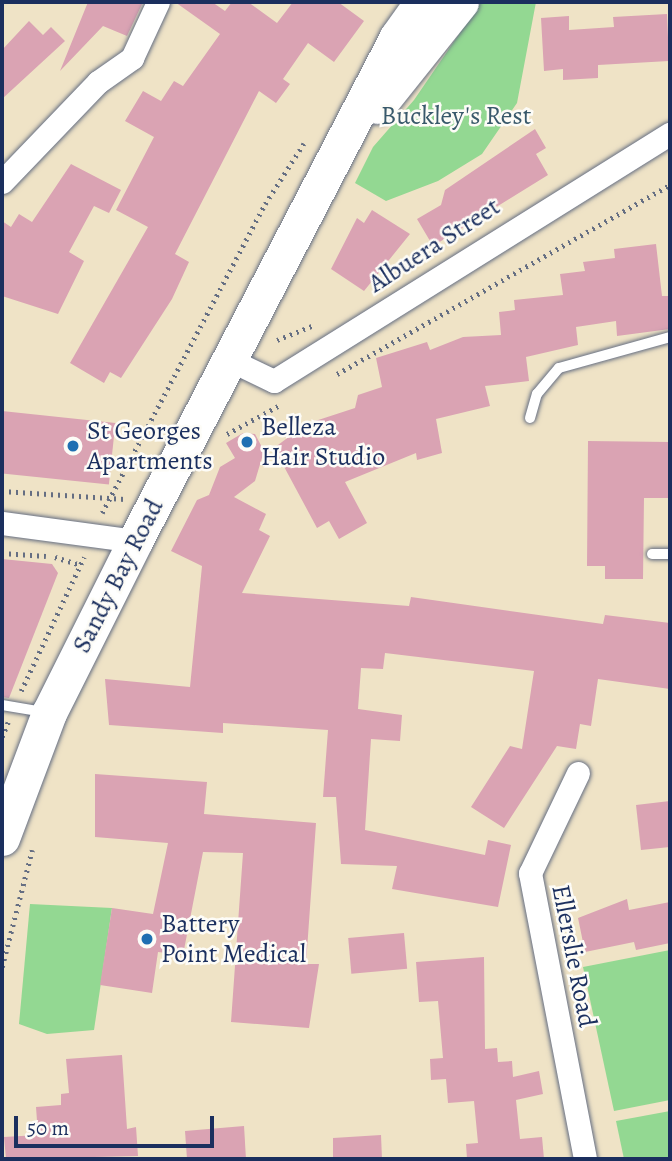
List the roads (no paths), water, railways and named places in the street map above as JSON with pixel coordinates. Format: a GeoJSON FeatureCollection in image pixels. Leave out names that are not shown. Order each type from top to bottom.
{"type":"FeatureCollection","features":[{"type":"Feature","properties":{"kind":"main road","name":"Sandy Bay Road"},"geometry":{"type":"LineString","coordinates":[[2,838],[49,713],[135,541],[228,359],[350,138],[397,37],[422,2]]}},
{"type":"Feature","properties":{"kind":"main road","name":"Sandy Bay Road"},"geometry":{"type":"LineString","coordinates":[[350,138],[461,2]]}},
{"type":"Feature","properties":{"kind":"street"},"geometry":{"type":"LineString","coordinates":[[2,182],[98,82],[132,58],[158,2]]}},
{"type":"Feature","properties":{"kind":"street","name":"Albuera Street"},"geometry":{"type":"LineString","coordinates":[[228,359],[274,381],[670,134]]}},
{"type":"Feature","properties":{"kind":"street"},"geometry":{"type":"LineString","coordinates":[[2,523],[93,532],[135,541]]}},
{"type":"Feature","properties":{"kind":"street","name":"Ellerslie Road"},"geometry":{"type":"LineString","coordinates":[[578,773],[530,873],[584,1159]]}},
{"type":"Feature","properties":{"kind":"lane"},"geometry":{"type":"LineString","coordinates":[[530,418],[537,394],[559,368],[670,337]]}},
{"type":"Feature","properties":{"kind":"lane"},"geometry":{"type":"LineString","coordinates":[[652,554],[670,554]]}},
{"type":"Feature","properties":{"kind":"lane"},"geometry":{"type":"LineString","coordinates":[[2,705],[49,713]]}},
{"type":"Feature","properties":{"kind":"place","name":"Belleza Hair Studio"},"geometry":{"type":"Point","coordinates":[247,442]}},
{"type":"Feature","properties":{"kind":"place","name":"St Georges Apartments"},"geometry":{"type":"Point","coordinates":[73,446]}},
{"type":"Feature","properties":{"kind":"place","name":"Battery Point Medical"},"geometry":{"type":"Point","coordinates":[147,939]}},
{"type":"Feature","properties":{"kind":"park label","name":"Buckley's Rest"},"geometry":{"type":"Point","coordinates":[456,116]}}]}
